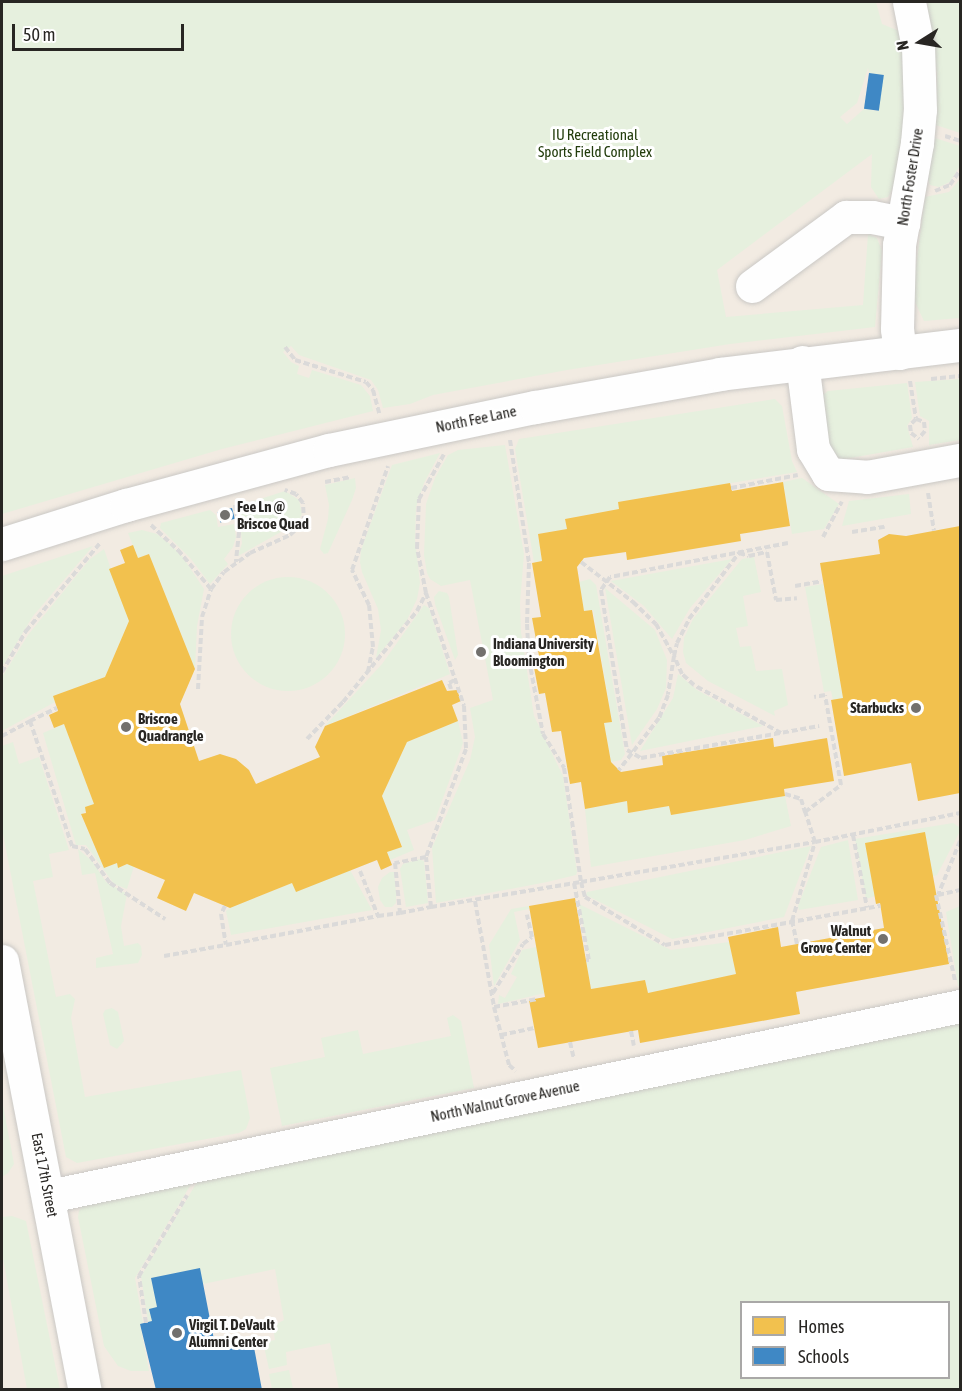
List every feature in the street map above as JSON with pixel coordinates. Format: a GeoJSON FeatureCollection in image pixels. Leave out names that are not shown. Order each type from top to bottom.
{"type":"FeatureCollection","features":[{"type":"Feature","properties":{"kind":"street","name":"North Foster Drive"},"geometry":{"type":"LineString","coordinates":[[905,367],[897,288],[903,223],[920,110],[918,47],[909,2]]}},
{"type":"Feature","properties":{"kind":"street"},"geometry":{"type":"LineString","coordinates":[[752,286],[846,217],[872,217],[903,223]]}},
{"type":"Feature","properties":{"kind":"street","name":"North Fee Lane"},"geometry":{"type":"LineString","coordinates":[[2,544],[126,505],[329,450],[536,406],[802,362],[905,367],[960,345]]}},
{"type":"Feature","properties":{"kind":"street"},"geometry":{"type":"LineString","coordinates":[[802,362],[813,448],[828,474],[867,477],[960,460]]}},
{"type":"Feature","properties":{"kind":"street","name":"East 17th Street"},"geometry":{"type":"LineString","coordinates":[[2,961],[85,1389]]}},
{"type":"Feature","properties":{"kind":"street","name":"North Walnut Grove Avenue"},"geometry":{"type":"LineString","coordinates":[[49,1196],[959,998]]}},
{"type":"Feature","properties":{"kind":"path"},"geometry":{"type":"LineString","coordinates":[[926,189],[943,190],[956,179],[960,170]]}},
{"type":"Feature","properties":{"kind":"path"},"geometry":{"type":"LineString","coordinates":[[285,347],[295,360],[366,382],[373,390],[380,417]]}},
{"type":"Feature","properties":{"kind":"path"},"geometry":{"type":"LineString","coordinates":[[905,367],[916,419]]}},
{"type":"Feature","properties":{"kind":"path"},"geometry":{"type":"LineString","coordinates":[[916,419],[910,425],[912,434],[919,438],[921,446]]}},
{"type":"Feature","properties":{"kind":"path"},"geometry":{"type":"LineString","coordinates":[[916,419],[924,422],[926,431],[919,438]]}},
{"type":"Feature","properties":{"kind":"path"},"geometry":{"type":"LineString","coordinates":[[509,435],[531,570],[526,624],[529,660],[543,734],[564,768],[567,779],[585,897],[665,945],[880,906]]}},
{"type":"Feature","properties":{"kind":"path"},"geometry":{"type":"LineString","coordinates":[[431,907],[426,856],[466,749],[466,720],[426,593],[417,548],[419,499],[447,447],[436,450]]}},
{"type":"Feature","properties":{"kind":"path"},"geometry":{"type":"LineString","coordinates":[[368,672],[373,647],[369,605],[352,570],[385,470],[395,459]]}},
{"type":"Feature","properties":{"kind":"path"},"geometry":{"type":"LineString","coordinates":[[731,488],[804,473]]}},
{"type":"Feature","properties":{"kind":"path"},"geometry":{"type":"LineString","coordinates":[[324,483],[350,477]]}},
{"type":"Feature","properties":{"kind":"path"},"geometry":{"type":"LineString","coordinates":[[198,689],[202,617],[211,589],[224,572],[236,563],[250,553],[290,535],[304,522],[303,503],[296,494],[285,490],[275,493]]}},
{"type":"Feature","properties":{"kind":"path"},"geometry":{"type":"LineString","coordinates":[[835,495],[843,500]]}},
{"type":"Feature","properties":{"kind":"path"},"geometry":{"type":"LineString","coordinates":[[929,499],[934,531]]}},
{"type":"Feature","properties":{"kind":"path"},"geometry":{"type":"LineString","coordinates":[[224,505],[245,500]]}},
{"type":"Feature","properties":{"kind":"path"},"geometry":{"type":"LineString","coordinates":[[234,502],[239,532],[236,563]]}},
{"type":"Feature","properties":{"kind":"path"},"geometry":{"type":"LineString","coordinates":[[160,521],[149,524],[178,550],[211,589]]}},
{"type":"Feature","properties":{"kind":"path"},"geometry":{"type":"LineString","coordinates":[[852,532],[885,527]]}},
{"type":"Feature","properties":{"kind":"path"},"geometry":{"type":"LineString","coordinates":[[2,672],[26,632],[104,538]]}},
{"type":"Feature","properties":{"kind":"path"},"geometry":{"type":"LineString","coordinates":[[788,543],[610,577],[602,590],[627,750],[641,758],[819,726]]}},
{"type":"Feature","properties":{"kind":"path"},"geometry":{"type":"LineString","coordinates":[[739,554],[749,556],[767,552],[776,600],[797,598]]}},
{"type":"Feature","properties":{"kind":"path"},"geometry":{"type":"LineString","coordinates":[[619,770],[659,718],[668,695],[677,643],[690,619],[739,554]]}},
{"type":"Feature","properties":{"kind":"path"},"geometry":{"type":"LineString","coordinates":[[581,562],[606,584],[633,602],[656,624],[682,674],[694,685],[782,733]]}},
{"type":"Feature","properties":{"kind":"path"},"geometry":{"type":"LineString","coordinates":[[795,586],[822,581]]}},
{"type":"Feature","properties":{"kind":"path"},"geometry":{"type":"LineString","coordinates":[[307,739],[344,702],[417,611],[426,593]]}},
{"type":"Feature","properties":{"kind":"path"},"geometry":{"type":"LineString","coordinates":[[451,689],[448,683],[455,680]]}},
{"type":"Feature","properties":{"kind":"path"},"geometry":{"type":"LineString","coordinates":[[805,812],[841,785],[825,695],[814,697]]}},
{"type":"Feature","properties":{"kind":"path"},"geometry":{"type":"LineString","coordinates":[[2,736],[57,708]]}},
{"type":"Feature","properties":{"kind":"path"},"geometry":{"type":"LineString","coordinates":[[30,721],[72,846],[85,849],[110,883],[165,919]]}},
{"type":"Feature","properties":{"kind":"path"},"geometry":{"type":"LineString","coordinates":[[785,794],[801,799],[815,842],[792,921],[797,944]]}},
{"type":"Feature","properties":{"kind":"path"},"geometry":{"type":"LineString","coordinates":[[165,956],[378,916],[475,902],[815,842],[960,813]]}},
{"type":"Feature","properties":{"kind":"path"},"geometry":{"type":"LineString","coordinates":[[853,835],[867,908]]}},
{"type":"Feature","properties":{"kind":"path"},"geometry":{"type":"LineString","coordinates":[[959,998],[937,895],[960,841]]}},
{"type":"Feature","properties":{"kind":"path"},"geometry":{"type":"LineString","coordinates":[[400,913],[394,863],[426,856]]}},
{"type":"Feature","properties":{"kind":"path"},"geometry":{"type":"LineString","coordinates":[[360,871],[378,916]]}},
{"type":"Feature","properties":{"kind":"path"},"geometry":{"type":"LineString","coordinates":[[574,883],[589,960],[586,960]]}},
{"type":"Feature","properties":{"kind":"path"},"geometry":{"type":"LineString","coordinates":[[937,895],[960,890]]}},
{"type":"Feature","properties":{"kind":"path"},"geometry":{"type":"LineString","coordinates":[[475,902],[494,1007],[509,1065],[522,1076]]}},
{"type":"Feature","properties":{"kind":"path"},"geometry":{"type":"LineString","coordinates":[[225,906],[221,914],[226,945]]}},
{"type":"Feature","properties":{"kind":"path"},"geometry":{"type":"LineString","coordinates":[[492,993],[523,944],[532,934],[527,915]]}},
{"type":"Feature","properties":{"kind":"path"},"geometry":{"type":"LineString","coordinates":[[494,1007],[536,996],[537,999]]}},
{"type":"Feature","properties":{"kind":"path"},"geometry":{"type":"LineString","coordinates":[[501,1035],[534,1028]]}},
{"type":"Feature","properties":{"kind":"path"},"geometry":{"type":"LineString","coordinates":[[631,1031],[633,1041]]}},
{"type":"Feature","properties":{"kind":"path"},"geometry":{"type":"LineString","coordinates":[[570,1042],[573,1056]]}},
{"type":"Feature","properties":{"kind":"path"},"geometry":{"type":"LineString","coordinates":[[146,1323],[139,1276],[192,1186]]}},
{"type":"Feature","properties":{"kind":"shaded area","name":"Indiana University Bloomington"},"geometry":{"type":"Polygon","coordinates":[[[2,2],[960,2],[960,1389],[2,1390],[2,2]]]}},
{"type":"Feature","properties":{"kind":"green space","name":"IU Recreational Sports Field Complex"},"geometry":{"type":"Polygon","coordinates":[[[2,2],[876,2],[882,24],[904,33],[909,109],[894,187],[888,197],[879,199],[871,187],[872,154],[717,270],[726,317],[863,305],[868,234],[877,238],[882,251],[875,327],[730,344],[567,370],[433,395],[410,404],[383,408],[378,390],[371,380],[299,355],[291,346],[283,352],[291,362],[299,366],[297,374],[309,378],[312,370],[361,385],[370,396],[373,411],[222,449],[2,514],[2,2]],[[868,68],[857,103],[840,117],[847,124],[864,109],[878,111],[883,76],[869,73],[868,68]]]}},
{"type":"Feature","properties":{"kind":"green space"},"geometry":{"type":"Polygon","coordinates":[[[927,2],[960,2],[960,133],[936,125],[937,74],[927,2]]]}},
{"type":"Feature","properties":{"kind":"green space"},"geometry":{"type":"Polygon","coordinates":[[[935,138],[960,146],[959,167],[950,182],[939,187],[930,185],[928,179],[935,138]]]}},
{"type":"Feature","properties":{"kind":"green space"},"geometry":{"type":"Polygon","coordinates":[[[960,179],[960,318],[924,321],[915,302],[914,281],[925,197],[949,192],[960,179]]]}},
{"type":"Feature","properties":{"kind":"green space"},"geometry":{"type":"Polygon","coordinates":[[[960,379],[960,440],[929,445],[929,421],[920,416],[915,382],[960,379]]]}},
{"type":"Feature","properties":{"kind":"green space"},"geometry":{"type":"Polygon","coordinates":[[[907,383],[912,418],[907,426],[913,447],[833,461],[830,458],[820,397],[828,391],[907,383]]]}},
{"type":"Feature","properties":{"kind":"green space"},"geometry":{"type":"Polygon","coordinates":[[[775,399],[782,406],[792,461],[797,472],[618,502],[619,509],[565,519],[567,529],[538,534],[542,561],[534,562],[515,449],[519,439],[775,399]]]}},
{"type":"Feature","properties":{"kind":"green space"},"geometry":{"type":"Polygon","coordinates":[[[505,445],[524,554],[520,603],[521,632],[534,716],[563,776],[577,872],[576,875],[547,882],[436,903],[432,848],[470,760],[475,737],[470,708],[493,700],[470,580],[441,586],[430,579],[427,573],[424,555],[426,504],[435,478],[448,455],[458,450],[505,445]]]}},
{"type":"Feature","properties":{"kind":"green space"},"geometry":{"type":"Polygon","coordinates":[[[440,453],[424,483],[416,507],[415,539],[420,583],[417,599],[407,620],[376,658],[381,630],[378,609],[362,572],[361,550],[392,465],[440,453]]]}},
{"type":"Feature","properties":{"kind":"green space"},"geometry":{"type":"Polygon","coordinates":[[[355,478],[356,488],[352,500],[328,553],[324,554],[320,549],[328,519],[329,505],[325,485],[355,478]]]}},
{"type":"Feature","properties":{"kind":"green space"},"geometry":{"type":"Polygon","coordinates":[[[802,478],[839,504],[824,529],[792,534],[783,482],[802,478]]]}},
{"type":"Feature","properties":{"kind":"green space"},"geometry":{"type":"Polygon","coordinates":[[[285,491],[299,500],[302,514],[297,523],[238,556],[242,543],[239,506],[285,491]]]}},
{"type":"Feature","properties":{"kind":"green space"},"geometry":{"type":"Polygon","coordinates":[[[909,494],[911,514],[842,526],[849,501],[909,494]]]}},
{"type":"Feature","properties":{"kind":"green space"},"geometry":{"type":"Polygon","coordinates":[[[210,510],[216,515],[218,527],[234,524],[236,537],[233,547],[224,559],[228,564],[210,584],[191,559],[160,528],[161,523],[210,510]]]}},
{"type":"Feature","properties":{"kind":"green space"},"geometry":{"type":"Polygon","coordinates":[[[142,530],[157,534],[170,544],[182,556],[204,589],[197,626],[195,669],[149,554],[138,558],[128,533],[142,530]]]}},
{"type":"Feature","properties":{"kind":"green space"},"geometry":{"type":"Polygon","coordinates":[[[93,546],[33,616],[2,667],[2,576],[93,546]]]}},
{"type":"Feature","properties":{"kind":"green space"},"geometry":{"type":"Polygon","coordinates":[[[104,549],[129,621],[105,677],[53,696],[55,702],[2,731],[2,677],[28,635],[90,559],[104,549]]]}},
{"type":"Feature","properties":{"kind":"green space"},"geometry":{"type":"Polygon","coordinates":[[[754,557],[761,592],[743,596],[748,626],[736,628],[740,647],[751,646],[756,671],[782,669],[788,705],[774,711],[775,716],[708,681],[686,663],[683,652],[684,638],[693,619],[742,559],[754,557]]]}},
{"type":"Feature","properties":{"kind":"green space"},"geometry":{"type":"Polygon","coordinates":[[[732,559],[690,608],[672,639],[644,606],[611,581],[732,559]]]}},
{"type":"Feature","properties":{"kind":"green space"},"geometry":{"type":"Polygon","coordinates":[[[288,577],[310,582],[328,594],[340,612],[345,634],[340,656],[328,674],[310,686],[288,691],[266,686],[248,674],[236,656],[231,634],[236,612],[248,594],[266,582],[288,577]]]}},
{"type":"Feature","properties":{"kind":"green space"},"geometry":{"type":"Polygon","coordinates":[[[590,579],[596,585],[625,754],[621,760],[611,762],[604,723],[612,722],[593,610],[584,611],[579,582],[590,579]]]}},
{"type":"Feature","properties":{"kind":"green space"},"geometry":{"type":"Polygon","coordinates":[[[823,584],[843,698],[833,700],[831,691],[824,692],[805,587],[823,584]]]}},
{"type":"Feature","properties":{"kind":"green space"},"geometry":{"type":"Polygon","coordinates":[[[605,588],[655,630],[667,660],[666,688],[657,709],[632,745],[605,588]]]}},
{"type":"Feature","properties":{"kind":"green space"},"geometry":{"type":"Polygon","coordinates":[[[439,591],[447,593],[449,597],[458,655],[455,660],[435,604],[434,597],[439,591]]]}},
{"type":"Feature","properties":{"kind":"green space"},"geometry":{"type":"Polygon","coordinates":[[[424,605],[429,608],[450,674],[325,726],[382,664],[424,605]]]}},
{"type":"Feature","properties":{"kind":"green space"},"geometry":{"type":"Polygon","coordinates":[[[678,674],[697,690],[763,726],[640,751],[673,698],[678,674]]]}},
{"type":"Feature","properties":{"kind":"green space"},"geometry":{"type":"Polygon","coordinates":[[[458,721],[463,743],[435,820],[407,830],[414,850],[390,860],[387,852],[402,846],[382,796],[407,742],[458,721]]]}},
{"type":"Feature","properties":{"kind":"green space"},"geometry":{"type":"Polygon","coordinates":[[[64,724],[94,804],[81,815],[104,868],[117,863],[119,868],[127,864],[134,866],[127,889],[114,884],[86,845],[76,845],[43,733],[64,724]]]}},
{"type":"Feature","properties":{"kind":"green space"},"geometry":{"type":"Polygon","coordinates":[[[13,742],[19,764],[39,757],[69,850],[49,854],[53,877],[33,881],[56,997],[70,994],[75,999],[71,1018],[85,1097],[241,1070],[250,1118],[246,1129],[239,1133],[77,1163],[66,1157],[2,829],[2,746],[13,742]]]}},
{"type":"Feature","properties":{"kind":"green space"},"geometry":{"type":"Polygon","coordinates":[[[785,796],[791,826],[745,840],[591,867],[585,809],[627,801],[628,813],[669,806],[671,815],[785,796]]]}},
{"type":"Feature","properties":{"kind":"green space"},"geometry":{"type":"Polygon","coordinates":[[[953,823],[959,827],[959,833],[937,875],[866,899],[855,839],[953,823]]]}},
{"type":"Feature","properties":{"kind":"green space"},"geometry":{"type":"Polygon","coordinates":[[[848,840],[858,900],[799,910],[798,906],[821,847],[848,840]]]}},
{"type":"Feature","properties":{"kind":"green space"},"geometry":{"type":"Polygon","coordinates":[[[811,846],[784,917],[672,939],[586,895],[587,892],[811,846]]]}},
{"type":"Feature","properties":{"kind":"green space"},"geometry":{"type":"Polygon","coordinates":[[[78,849],[92,861],[106,882],[127,894],[121,926],[124,946],[138,943],[141,946],[142,955],[138,963],[96,968],[96,958],[113,954],[95,873],[82,875],[78,849]]]}},
{"type":"Feature","properties":{"kind":"green space"},"geometry":{"type":"Polygon","coordinates":[[[419,859],[424,861],[428,903],[406,907],[400,869],[403,864],[419,859]]]}},
{"type":"Feature","properties":{"kind":"green space"},"geometry":{"type":"Polygon","coordinates":[[[350,870],[372,910],[231,935],[226,911],[230,908],[292,883],[296,891],[350,870]]]}},
{"type":"Feature","properties":{"kind":"green space"},"geometry":{"type":"Polygon","coordinates":[[[394,872],[396,903],[392,907],[385,907],[380,900],[378,887],[382,878],[394,872]]]}},
{"type":"Feature","properties":{"kind":"green space"},"geometry":{"type":"Polygon","coordinates":[[[579,904],[671,950],[729,942],[736,974],[648,993],[645,980],[591,989],[586,962],[590,961],[579,904]]]}},
{"type":"Feature","properties":{"kind":"green space"},"geometry":{"type":"Polygon","coordinates":[[[529,906],[529,909],[514,912],[520,940],[494,986],[489,945],[511,909],[529,906]]]}},
{"type":"Feature","properties":{"kind":"green space"},"geometry":{"type":"Polygon","coordinates":[[[960,906],[960,986],[958,986],[946,912],[960,906]]]}},
{"type":"Feature","properties":{"kind":"green space"},"geometry":{"type":"Polygon","coordinates":[[[536,947],[545,993],[498,1004],[499,995],[505,998],[517,977],[511,974],[522,950],[536,947]]]}},
{"type":"Feature","properties":{"kind":"green space"},"geometry":{"type":"Polygon","coordinates":[[[112,1008],[118,1012],[124,1041],[117,1049],[110,1045],[103,1014],[105,1010],[112,1008]]]}},
{"type":"Feature","properties":{"kind":"green space"},"geometry":{"type":"Polygon","coordinates":[[[453,1015],[461,1021],[474,1088],[282,1126],[270,1068],[325,1057],[321,1038],[358,1030],[363,1054],[451,1036],[447,1018],[453,1015]]]}},
{"type":"Feature","properties":{"kind":"green space"},"geometry":{"type":"Polygon","coordinates":[[[960,1019],[960,1389],[339,1389],[330,1343],[286,1352],[287,1365],[269,1369],[263,1342],[275,1340],[273,1326],[284,1320],[275,1269],[203,1284],[199,1269],[151,1278],[157,1307],[150,1309],[152,1321],[148,1322],[141,1276],[200,1177],[960,1019]]]}},
{"type":"Feature","properties":{"kind":"green space"},"geometry":{"type":"Polygon","coordinates":[[[2,1100],[14,1164],[2,1177],[2,1100]]]}},
{"type":"Feature","properties":{"kind":"green space"},"geometry":{"type":"Polygon","coordinates":[[[194,1179],[135,1278],[143,1323],[140,1324],[149,1371],[131,1371],[118,1366],[104,1346],[78,1217],[79,1211],[83,1205],[194,1179]]]}},
{"type":"Feature","properties":{"kind":"green space"},"geometry":{"type":"Polygon","coordinates":[[[12,1216],[26,1221],[60,1389],[27,1389],[2,1253],[2,1217],[12,1216]]]}},
{"type":"Feature","properties":{"kind":"green space"},"geometry":{"type":"Polygon","coordinates":[[[289,1370],[293,1389],[272,1389],[269,1374],[289,1370]]]}},
{"type":"Feature","properties":{"kind":"building: Homes"},"geometry":{"type":"Polygon","coordinates":[[[783,482],[790,526],[740,534],[741,541],[627,560],[626,552],[584,558],[577,567],[584,611],[592,610],[612,722],[604,723],[611,762],[621,772],[663,765],[662,756],[773,738],[774,747],[827,738],[834,781],[784,789],[785,796],[671,815],[669,806],[628,813],[627,801],[585,809],[581,782],[570,784],[561,731],[552,732],[545,693],[539,694],[532,657],[539,656],[532,618],[541,617],[532,563],[542,561],[538,534],[567,529],[565,519],[619,509],[618,502],[730,483],[732,491],[783,482]]]}},
{"type":"Feature","properties":{"kind":"building: Homes"},"geometry":{"type":"Polygon","coordinates":[[[960,526],[960,793],[918,801],[911,763],[844,776],[831,700],[843,698],[820,563],[880,554],[878,540],[889,534],[906,536],[960,526]]]}},
{"type":"Feature","properties":{"kind":"building: Homes","name":"Briscoe Quadrangle"},"geometry":{"type":"Polygon","coordinates":[[[133,545],[138,558],[149,554],[195,669],[180,704],[199,761],[220,754],[236,759],[249,770],[256,784],[320,757],[315,747],[325,726],[442,680],[447,691],[457,690],[461,701],[452,705],[458,721],[407,742],[382,796],[402,847],[387,852],[392,865],[381,870],[377,860],[296,892],[292,883],[230,908],[194,893],[186,911],[157,898],[165,880],[127,864],[118,868],[117,863],[104,868],[81,814],[86,813],[85,807],[94,804],[64,724],[54,728],[49,715],[58,711],[53,696],[105,677],[129,621],[109,569],[125,563],[120,550],[133,545]]]}},
{"type":"Feature","properties":{"kind":"building: Homes","name":"Walnut Grove Center"},"geometry":{"type":"Polygon","coordinates":[[[925,832],[949,964],[796,992],[800,1014],[640,1043],[638,1030],[538,1048],[529,1000],[545,997],[529,906],[575,898],[591,989],[645,980],[648,993],[736,974],[728,937],[778,927],[781,947],[884,928],[880,903],[876,904],[865,843],[925,832]]]}},
{"type":"Feature","properties":{"kind":"building: Schools"},"geometry":{"type":"Polygon","coordinates":[[[869,73],[884,75],[879,111],[864,109],[869,73]]]}},
{"type":"Feature","properties":{"kind":"building: Schools"},"geometry":{"type":"Polygon","coordinates":[[[232,508],[235,519],[220,523],[218,512],[232,508]]]}},
{"type":"Feature","properties":{"kind":"building: Schools","name":"Virgil T. DeVault Alumni Center"},"geometry":{"type":"Polygon","coordinates":[[[200,1268],[216,1350],[253,1342],[262,1390],[156,1390],[140,1324],[152,1321],[149,1309],[157,1307],[151,1278],[200,1268]]]}},
{"type":"Feature","properties":{"kind":"place","name":"Fee Ln @ Briscoe Quad"},"geometry":{"type":"Point","coordinates":[225,515]}},
{"type":"Feature","properties":{"kind":"place","name":"Indiana University Bloomington"},"geometry":{"type":"Point","coordinates":[481,652]}},
{"type":"Feature","properties":{"kind":"place","name":"Starbucks"},"geometry":{"type":"Point","coordinates":[916,708]}},
{"type":"Feature","properties":{"kind":"place","name":"Briscoe Quadrangle"},"geometry":{"type":"Point","coordinates":[126,727]}},
{"type":"Feature","properties":{"kind":"place","name":"Walnut Grove Center"},"geometry":{"type":"Point","coordinates":[883,939]}},
{"type":"Feature","properties":{"kind":"place","name":"Virgil T. DeVault Alumni Center"},"geometry":{"type":"Point","coordinates":[177,1333]}}]}
